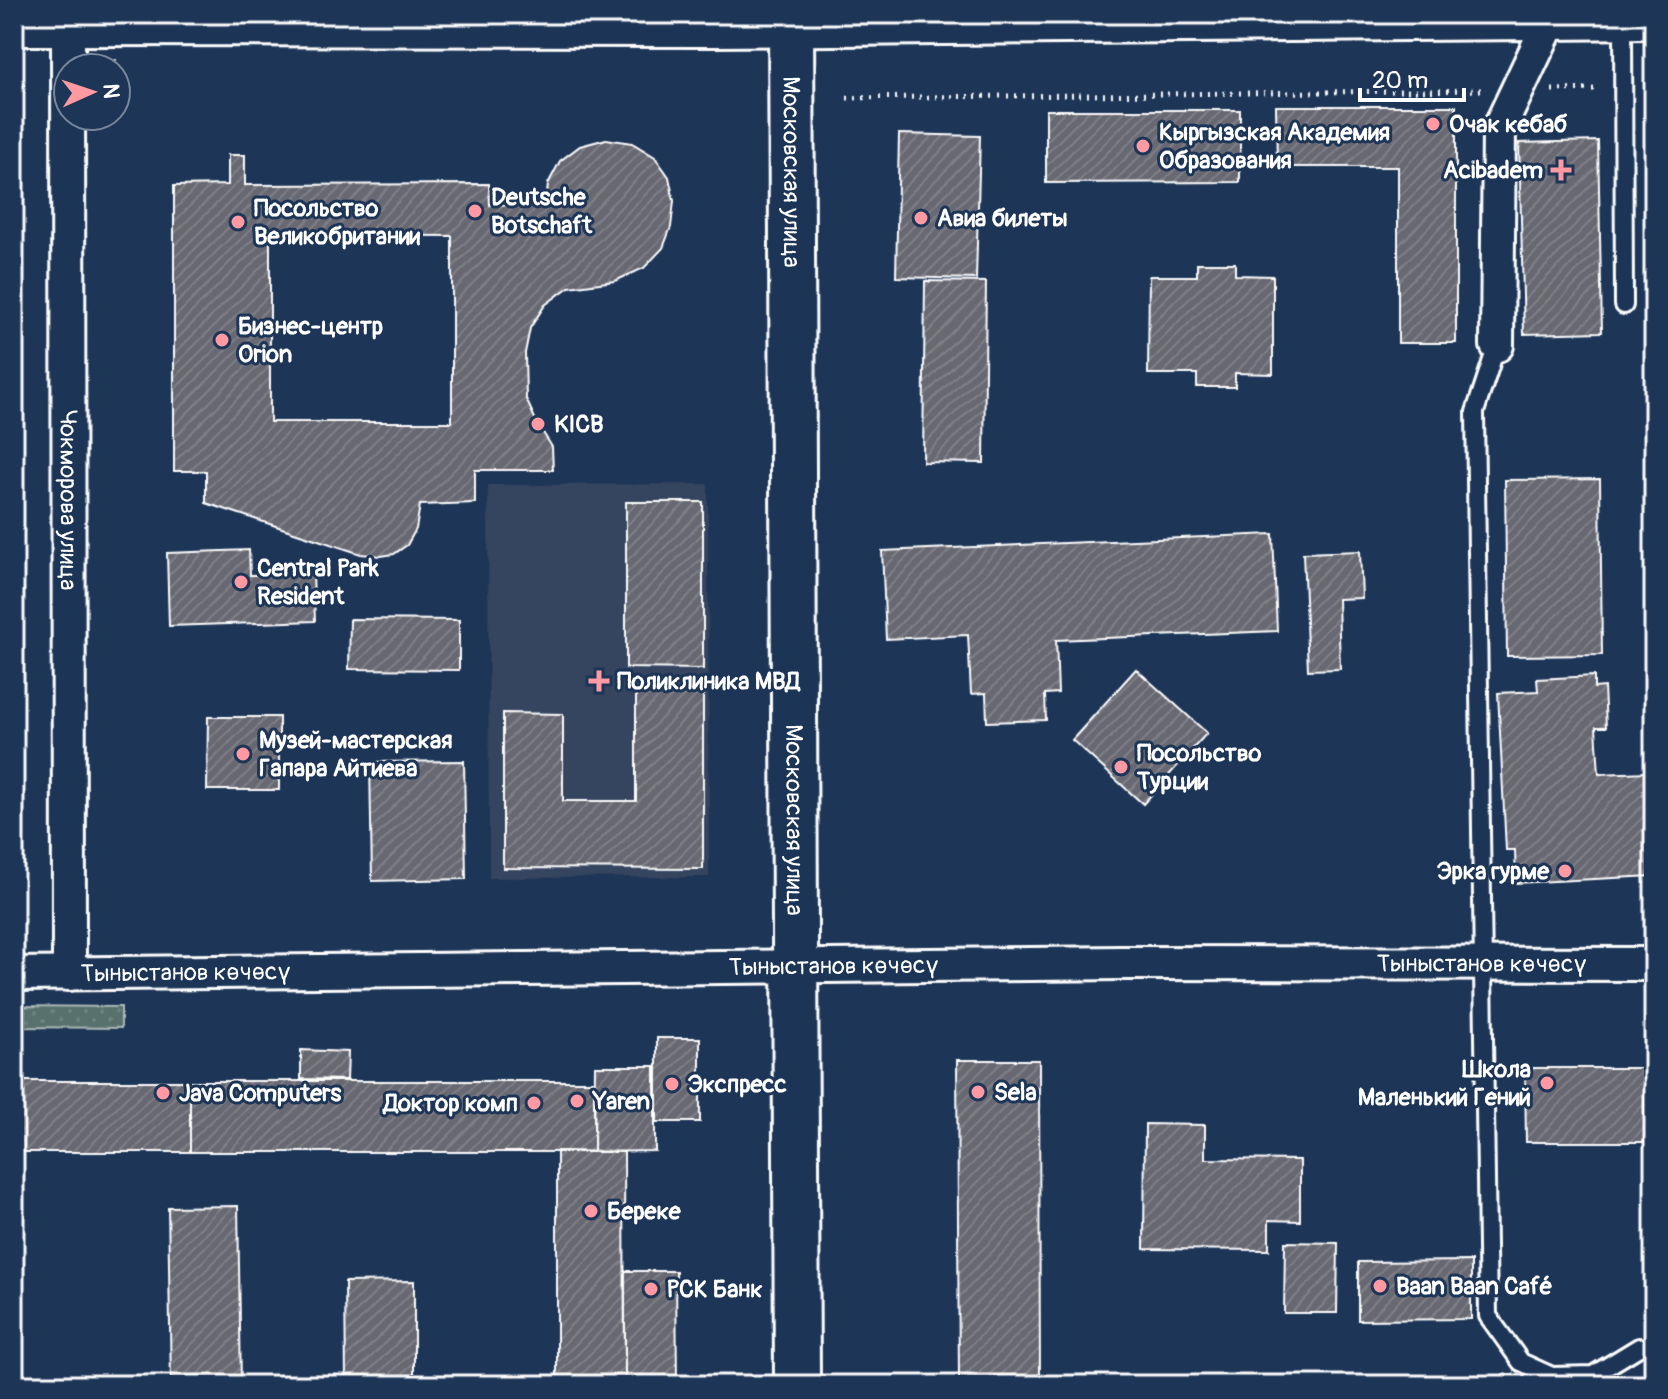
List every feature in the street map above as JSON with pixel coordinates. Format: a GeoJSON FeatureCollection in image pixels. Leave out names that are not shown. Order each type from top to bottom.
{"type":"FeatureCollection","features":[{"type":"Feature","properties":{"kind":"main road","name":"Московская улица"},"geometry":{"type":"LineString","coordinates":[[791,20],[797,1385]]}},
{"type":"Feature","properties":{"kind":"street"},"geometry":{"type":"LineString","coordinates":[[14,25],[1638,18]]}},
{"type":"Feature","properties":{"kind":"street"},"geometry":{"type":"LineString","coordinates":[[1497,345],[1499,129],[1551,19]]}},
{"type":"Feature","properties":{"kind":"street","name":"Чокморова улица"},"geometry":{"type":"LineString","coordinates":[[68,24],[69,974]]}},
{"type":"Feature","properties":{"kind":"street","name":"Тыныстанов көчөсү"},"geometry":{"type":"LineString","coordinates":[[14,974],[1107,963],[1654,964]]}},
{"type":"Feature","properties":{"kind":"lane"},"geometry":{"type":"LineString","coordinates":[[1624,305],[1623,89],[1638,18]]}},
{"type":"Feature","properties":{"kind":"lane"},"geometry":{"type":"LineString","coordinates":[[1497,345],[1475,412],[1488,1316],[1521,1362],[1552,1376],[1593,1375],[1639,1347]]}},
{"type":"Feature","properties":{"kind":"path"},"geometry":{"type":"LineString","coordinates":[[847,98],[1623,89]]}},
{"type":"Feature","properties":{"kind":"shaded area","name":"Поликлиника МВД"},"geometry":{"type":"Polygon","coordinates":[[[708,484],[709,877],[489,878],[488,485],[708,484]]]}},
{"type":"Feature","properties":{"kind":"green space"},"geometry":{"type":"Polygon","coordinates":[[[14,1006],[121,1007],[121,1028],[14,1027],[14,1006]]]}},
{"type":"Feature","properties":{"kind":"building"},"geometry":{"type":"Polygon","coordinates":[[[1276,106],[1456,106],[1456,343],[1398,343],[1398,167],[1277,167],[1276,106]]]}},
{"type":"Feature","properties":{"kind":"building","name":"Кыргызская Академия Образования"},"geometry":{"type":"Polygon","coordinates":[[[1046,110],[1240,110],[1240,182],[1046,183],[1046,110]]]}},
{"type":"Feature","properties":{"kind":"building"},"geometry":{"type":"Polygon","coordinates":[[[899,134],[980,136],[976,279],[896,277],[899,134]]]}},
{"type":"Feature","properties":{"kind":"building","name":"Бизнес-центр Orion"},"geometry":{"type":"Polygon","coordinates":[[[606,139],[632,143],[655,157],[669,177],[674,201],[671,227],[663,248],[644,268],[615,281],[569,287],[545,305],[530,328],[525,353],[526,399],[552,447],[553,470],[475,470],[475,503],[420,505],[416,529],[407,545],[394,554],[381,556],[361,554],[206,503],[206,471],[174,471],[174,186],[228,185],[228,155],[245,155],[245,185],[489,184],[490,205],[546,203],[548,184],[560,161],[580,146],[606,139]],[[270,235],[270,422],[452,422],[452,236],[270,235]]]}},
{"type":"Feature","properties":{"kind":"building"},"geometry":{"type":"Polygon","coordinates":[[[1598,141],[1602,332],[1524,334],[1519,143],[1598,141]]]}},
{"type":"Feature","properties":{"kind":"building"},"geometry":{"type":"Polygon","coordinates":[[[1197,263],[1235,263],[1235,275],[1273,276],[1273,374],[1235,373],[1235,387],[1197,387],[1197,374],[1148,374],[1149,276],[1197,276],[1197,263]]]}},
{"type":"Feature","properties":{"kind":"building"},"geometry":{"type":"Polygon","coordinates":[[[925,281],[986,282],[984,463],[923,462],[925,281]]]}},
{"type":"Feature","properties":{"kind":"building"},"geometry":{"type":"Polygon","coordinates":[[[1600,479],[1602,655],[1507,656],[1505,480],[1600,479]]]}},
{"type":"Feature","properties":{"kind":"building"},"geometry":{"type":"Polygon","coordinates":[[[626,502],[703,502],[703,669],[626,668],[626,502]]]}},
{"type":"Feature","properties":{"kind":"building"},"geometry":{"type":"Polygon","coordinates":[[[1273,534],[1277,631],[1056,640],[1058,693],[1045,694],[1046,720],[987,722],[986,693],[971,694],[968,635],[886,639],[882,551],[1273,534]]]}},
{"type":"Feature","properties":{"kind":"building","name":"Central Park Resident"},"geometry":{"type":"Polygon","coordinates":[[[249,550],[250,575],[313,574],[315,621],[169,626],[167,553],[249,550]]]}},
{"type":"Feature","properties":{"kind":"building"},"geometry":{"type":"Polygon","coordinates":[[[1360,551],[1362,598],[1338,599],[1340,669],[1308,670],[1303,553],[1360,551]]]}},
{"type":"Feature","properties":{"kind":"building"},"geometry":{"type":"Polygon","coordinates":[[[350,619],[459,620],[459,670],[349,669],[350,619]]]}},
{"type":"Feature","properties":{"kind":"building"},"geometry":{"type":"Polygon","coordinates":[[[1136,669],[1207,733],[1143,804],[1072,740],[1136,669]]]}},
{"type":"Feature","properties":{"kind":"building"},"geometry":{"type":"Polygon","coordinates":[[[1594,676],[1594,688],[1604,687],[1606,727],[1596,727],[1599,774],[1647,772],[1653,876],[1516,883],[1515,850],[1506,850],[1498,693],[1538,691],[1537,679],[1594,676]]]}},
{"type":"Feature","properties":{"kind":"building"},"geometry":{"type":"Polygon","coordinates":[[[636,682],[703,683],[703,869],[503,868],[503,713],[563,714],[563,801],[636,801],[636,682]]]}},
{"type":"Feature","properties":{"kind":"building","name":"Музей-мастерская Гапара Айтиева"},"geometry":{"type":"Polygon","coordinates":[[[208,717],[279,717],[279,790],[207,790],[208,717]]]}},
{"type":"Feature","properties":{"kind":"building"},"geometry":{"type":"Polygon","coordinates":[[[464,761],[466,879],[372,881],[370,762],[464,761]]]}},
{"type":"Feature","properties":{"kind":"building"},"geometry":{"type":"Polygon","coordinates":[[[657,1038],[700,1038],[700,1122],[657,1122],[657,1038]]]}},
{"type":"Feature","properties":{"kind":"building"},"geometry":{"type":"Polygon","coordinates":[[[301,1050],[348,1052],[347,1080],[301,1079],[301,1050]]]}},
{"type":"Feature","properties":{"kind":"building"},"geometry":{"type":"Polygon","coordinates":[[[957,1060],[1039,1060],[1040,1385],[959,1385],[957,1060]]]}},
{"type":"Feature","properties":{"kind":"building"},"geometry":{"type":"Polygon","coordinates":[[[595,1066],[655,1066],[655,1151],[594,1152],[595,1066]]]}},
{"type":"Feature","properties":{"kind":"building"},"geometry":{"type":"Polygon","coordinates":[[[1525,1068],[1645,1068],[1645,1142],[1526,1142],[1525,1068]]]}},
{"type":"Feature","properties":{"kind":"building"},"geometry":{"type":"Polygon","coordinates":[[[14,1081],[190,1081],[190,1152],[14,1152],[14,1081]]]}},
{"type":"Feature","properties":{"kind":"building"},"geometry":{"type":"Polygon","coordinates":[[[190,1081],[594,1081],[594,1152],[190,1152],[190,1081]]]}},
{"type":"Feature","properties":{"kind":"building"},"geometry":{"type":"Polygon","coordinates":[[[1145,1124],[1205,1125],[1205,1159],[1300,1160],[1300,1221],[1269,1220],[1269,1250],[1144,1249],[1145,1124]]]}},
{"type":"Feature","properties":{"kind":"building","name":"Береке"},"geometry":{"type":"Polygon","coordinates":[[[557,1151],[624,1152],[625,1385],[557,1385],[557,1151]]]}},
{"type":"Feature","properties":{"kind":"building"},"geometry":{"type":"Polygon","coordinates":[[[238,1206],[241,1385],[171,1385],[168,1207],[238,1206]]]}},
{"type":"Feature","properties":{"kind":"building"},"geometry":{"type":"Polygon","coordinates":[[[1285,1242],[1338,1243],[1337,1313],[1284,1313],[1285,1242]]]}},
{"type":"Feature","properties":{"kind":"building"},"geometry":{"type":"Polygon","coordinates":[[[1471,1261],[1471,1319],[1358,1320],[1358,1262],[1471,1261]]]}},
{"type":"Feature","properties":{"kind":"building"},"geometry":{"type":"Polygon","coordinates":[[[625,1271],[676,1271],[677,1385],[625,1385],[625,1271]]]}},
{"type":"Feature","properties":{"kind":"building"},"geometry":{"type":"Polygon","coordinates":[[[414,1281],[414,1381],[346,1381],[345,1282],[414,1281]]]}},
{"type":"Feature","properties":{"kind":"place","name":"Очак кебаб"},"geometry":{"type":"Point","coordinates":[1433,124]}},
{"type":"Feature","properties":{"kind":"place","name":"Кыргызская Академия Образования"},"geometry":{"type":"Point","coordinates":[1143,146]}},
{"type":"Feature","properties":{"kind":"place","name":"Acibadem"},"geometry":{"type":"Point","coordinates":[1561,170]}},
{"type":"Feature","properties":{"kind":"place","name":"Deutsche Botschaft"},"geometry":{"type":"Point","coordinates":[475,211]}},
{"type":"Feature","properties":{"kind":"place","name":"Авиа билеты"},"geometry":{"type":"Point","coordinates":[921,218]}},
{"type":"Feature","properties":{"kind":"place","name":"Посольство Великобритании"},"geometry":{"type":"Point","coordinates":[238,222]}},
{"type":"Feature","properties":{"kind":"place","name":"Бизнес-центр Orion"},"geometry":{"type":"Point","coordinates":[222,340]}},
{"type":"Feature","properties":{"kind":"place","name":"KICB"},"geometry":{"type":"Point","coordinates":[538,424]}},
{"type":"Feature","properties":{"kind":"place","name":"Central Park Resident"},"geometry":{"type":"Point","coordinates":[241,582]}},
{"type":"Feature","properties":{"kind":"place","name":"Поликлиника МВД"},"geometry":{"type":"Point","coordinates":[599,681]}},
{"type":"Feature","properties":{"kind":"place","name":"Музей-мастерская Гапара Айтиева"},"geometry":{"type":"Point","coordinates":[243,754]}},
{"type":"Feature","properties":{"kind":"place","name":"Посольство Турции"},"geometry":{"type":"Point","coordinates":[1121,767]}},
{"type":"Feature","properties":{"kind":"place","name":"Эрка гурме"},"geometry":{"type":"Point","coordinates":[1565,871]}},
{"type":"Feature","properties":{"kind":"place","name":"Школа Маленький Гений"},"geometry":{"type":"Point","coordinates":[1547,1083]}},
{"type":"Feature","properties":{"kind":"place","name":"Экспресс"},"geometry":{"type":"Point","coordinates":[672,1084]}},
{"type":"Feature","properties":{"kind":"place","name":"Sela"},"geometry":{"type":"Point","coordinates":[978,1092]}},
{"type":"Feature","properties":{"kind":"place","name":"Java Computers"},"geometry":{"type":"Point","coordinates":[163,1093]}},
{"type":"Feature","properties":{"kind":"place","name":"Yaren"},"geometry":{"type":"Point","coordinates":[577,1101]}},
{"type":"Feature","properties":{"kind":"place","name":"Доктор комп"},"geometry":{"type":"Point","coordinates":[534,1103]}},
{"type":"Feature","properties":{"kind":"place","name":"Береке"},"geometry":{"type":"Point","coordinates":[591,1211]}},
{"type":"Feature","properties":{"kind":"place","name":"Baan Baan Café"},"geometry":{"type":"Point","coordinates":[1380,1286]}},
{"type":"Feature","properties":{"kind":"place","name":"РСК Банк"},"geometry":{"type":"Point","coordinates":[651,1289]}}]}
